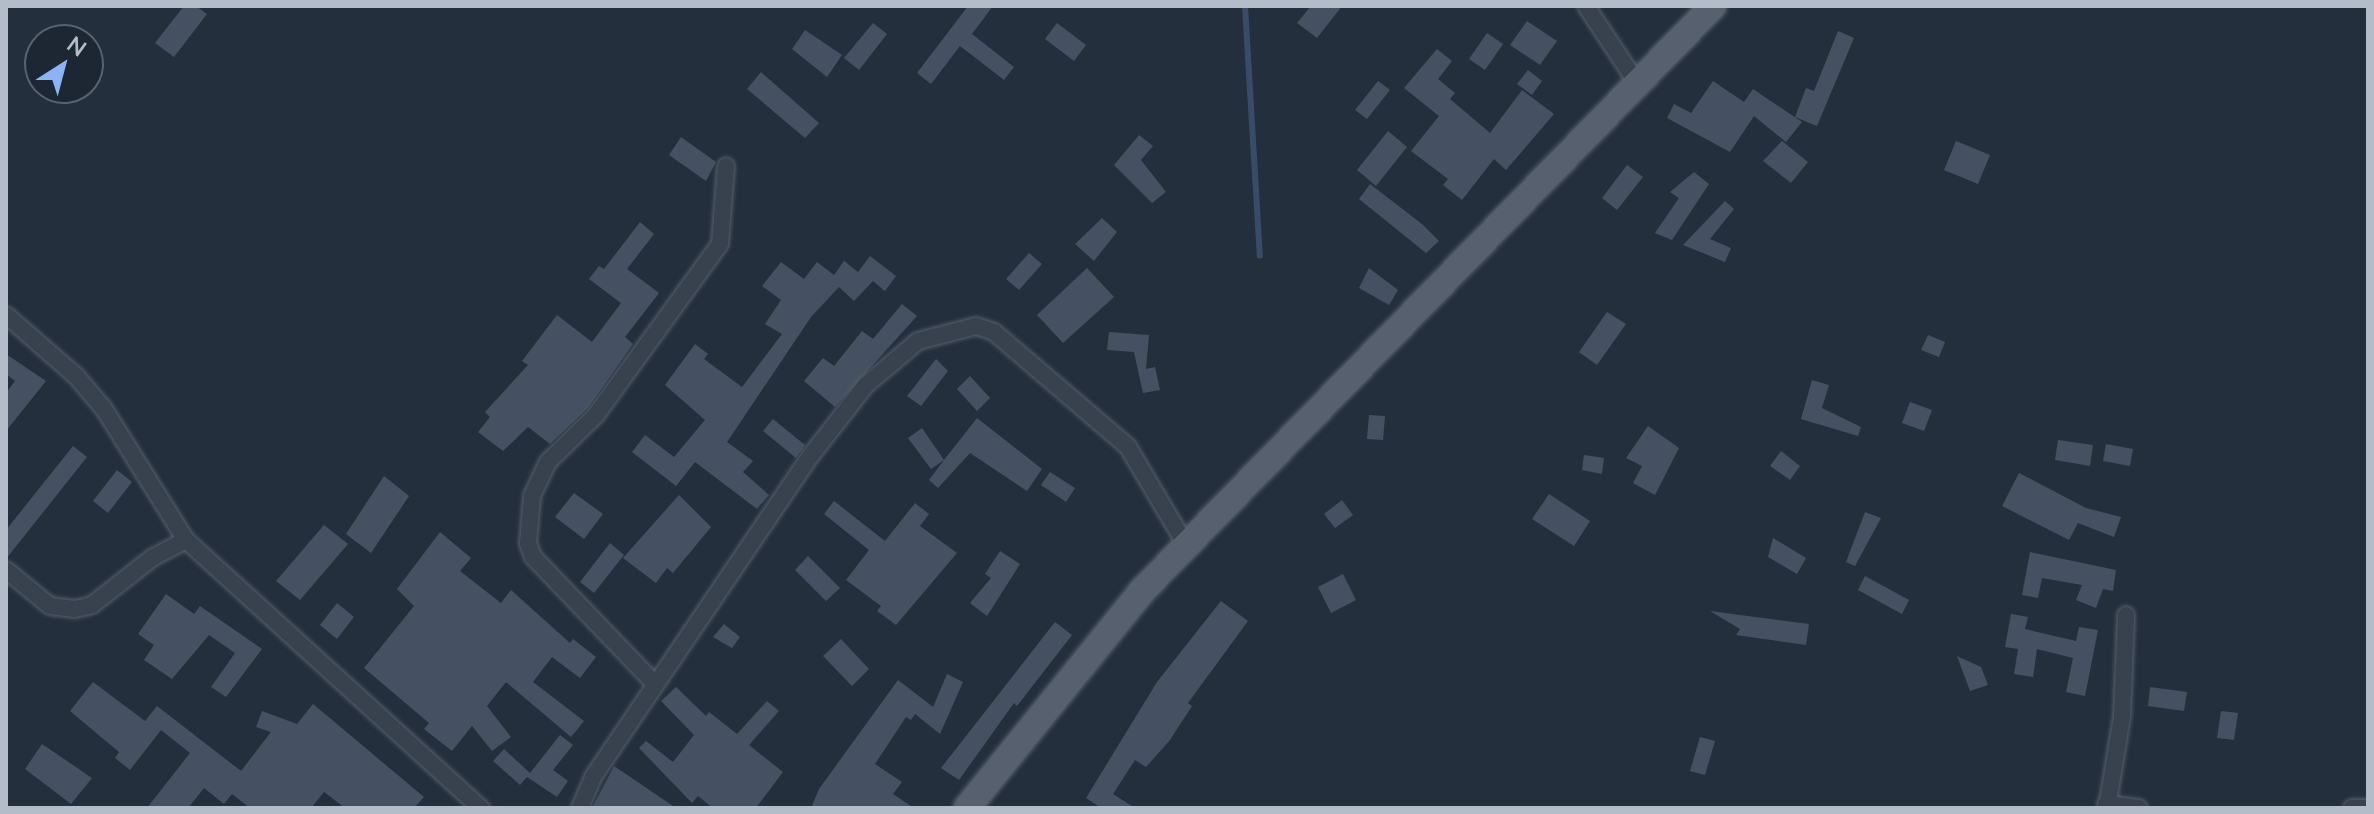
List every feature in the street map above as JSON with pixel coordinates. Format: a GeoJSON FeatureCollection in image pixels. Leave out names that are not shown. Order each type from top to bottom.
{"type":"FeatureCollection","features":[{"type":"Feature","properties":{"kind":"main road"},"geometry":{"type":"LineString","coordinates":[[967,808],[1142,591],[1713,6]]}},
{"type":"Feature","properties":{"kind":"street"},"geometry":{"type":"LineString","coordinates":[[1575,6],[1587,12],[1637,83]]}},
{"type":"Feature","properties":{"kind":"street"},"geometry":{"type":"LineString","coordinates":[[655,684],[533,557],[528,543],[532,496],[548,462],[608,400],[720,244],[726,166]]}},
{"type":"Feature","properties":{"kind":"street"},"geometry":{"type":"LineString","coordinates":[[6,315],[76,376],[104,409],[186,540],[481,808]]}},
{"type":"Feature","properties":{"kind":"street"},"geometry":{"type":"LineString","coordinates":[[580,808],[593,777],[655,684],[857,397],[909,346],[928,337],[976,326],[994,332],[1128,447],[1186,545]]}},
{"type":"Feature","properties":{"kind":"street"},"geometry":{"type":"LineString","coordinates":[[6,570],[50,606],[75,609],[92,605],[152,558],[186,540]]}},
{"type":"Feature","properties":{"kind":"street"},"geometry":{"type":"LineString","coordinates":[[2126,615],[2122,716],[2106,806],[2139,808]]}},
{"type":"Feature","properties":{"kind":"street"},"geometry":{"type":"LineString","coordinates":[[2352,808],[2368,808]]}},
{"type":"Feature","properties":{"kind":"building"},"geometry":{"type":"Polygon","coordinates":[[[184,6],[196,6],[207,14],[174,57],[155,43],[184,6]]]}},
{"type":"Feature","properties":{"kind":"building"},"geometry":{"type":"Polygon","coordinates":[[[968,6],[993,6],[972,34],[1014,67],[1004,80],[960,46],[931,84],[917,73],[968,6]]]}},
{"type":"Feature","properties":{"kind":"building"},"geometry":{"type":"Polygon","coordinates":[[[1311,6],[1342,6],[1317,38],[1297,23],[1311,6]]]}},
{"type":"Feature","properties":{"kind":"building"},"geometry":{"type":"Polygon","coordinates":[[[1527,21],[1557,41],[1540,65],[1510,45],[1527,21]]]}},
{"type":"Feature","properties":{"kind":"building"},"geometry":{"type":"Polygon","coordinates":[[[873,23],[887,34],[859,70],[844,58],[873,23]]]}},
{"type":"Feature","properties":{"kind":"building"},"geometry":{"type":"Polygon","coordinates":[[[1057,23],[1086,45],[1074,61],[1045,39],[1057,23]]]}},
{"type":"Feature","properties":{"kind":"building"},"geometry":{"type":"Polygon","coordinates":[[[805,30],[842,55],[827,77],[792,49],[805,30]]]}},
{"type":"Feature","properties":{"kind":"building"},"geometry":{"type":"Polygon","coordinates":[[[1838,31],[1854,38],[1817,126],[1795,117],[1806,88],[1814,91],[1838,31]]]}},
{"type":"Feature","properties":{"kind":"building"},"geometry":{"type":"Polygon","coordinates":[[[1487,33],[1503,44],[1485,70],[1469,59],[1487,33]]]}},
{"type":"Feature","properties":{"kind":"building"},"geometry":{"type":"Polygon","coordinates":[[[1437,49],[1452,61],[1438,79],[1455,93],[1450,99],[1490,133],[1522,90],[1554,114],[1506,170],[1494,159],[1462,200],[1443,185],[1448,179],[1411,151],[1439,116],[1404,88],[1437,49]]]}},
{"type":"Feature","properties":{"kind":"building"},"geometry":{"type":"Polygon","coordinates":[[[1528,70],[1542,81],[1532,95],[1517,84],[1528,70]]]}},
{"type":"Feature","properties":{"kind":"building"},"geometry":{"type":"Polygon","coordinates":[[[761,72],[819,123],[805,138],[747,89],[761,72]]]}},
{"type":"Feature","properties":{"kind":"building"},"geometry":{"type":"Polygon","coordinates":[[[1378,81],[1390,90],[1367,119],[1355,110],[1378,81]]]}},
{"type":"Feature","properties":{"kind":"building"},"geometry":{"type":"Polygon","coordinates":[[[1713,81],[1744,102],[1753,89],[1802,122],[1786,142],[1754,116],[1730,152],[1667,118],[1674,104],[1691,113],[1713,81]]]}},
{"type":"Feature","properties":{"kind":"building"},"geometry":{"type":"Polygon","coordinates":[[[1388,131],[1407,147],[1376,186],[1357,170],[1388,131]]]}},
{"type":"Feature","properties":{"kind":"building"},"geometry":{"type":"Polygon","coordinates":[[[1139,135],[1153,146],[1141,160],[1166,192],[1152,203],[1114,165],[1139,135]]]}},
{"type":"Feature","properties":{"kind":"building"},"geometry":{"type":"Polygon","coordinates":[[[681,137],[716,162],[706,181],[669,155],[681,137]]]}},
{"type":"Feature","properties":{"kind":"building"},"geometry":{"type":"Polygon","coordinates":[[[1782,141],[1808,162],[1791,183],[1763,161],[1782,141]]]}},
{"type":"Feature","properties":{"kind":"building"},"geometry":{"type":"Polygon","coordinates":[[[1956,141],[1990,155],[1978,184],[1944,170],[1956,141]]]}},
{"type":"Feature","properties":{"kind":"building"},"geometry":{"type":"Polygon","coordinates":[[[1627,165],[1643,177],[1617,210],[1602,198],[1627,165]]]}},
{"type":"Feature","properties":{"kind":"building"},"geometry":{"type":"Polygon","coordinates":[[[1694,172],[1709,184],[1672,240],[1655,233],[1679,198],[1670,192],[1694,172]]]}},
{"type":"Feature","properties":{"kind":"building"},"geometry":{"type":"Polygon","coordinates":[[[1370,184],[1439,241],[1426,253],[1359,199],[1370,184]]]}},
{"type":"Feature","properties":{"kind":"building"},"geometry":{"type":"Polygon","coordinates":[[[1725,201],[1734,209],[1710,239],[1731,248],[1725,262],[1683,245],[1725,201]]]}},
{"type":"Feature","properties":{"kind":"building"},"geometry":{"type":"Polygon","coordinates":[[[1102,218],[1117,232],[1094,261],[1075,244],[1102,218]]]}},
{"type":"Feature","properties":{"kind":"building"},"geometry":{"type":"Polygon","coordinates":[[[640,222],[654,234],[627,269],[659,293],[625,337],[633,344],[588,408],[550,444],[528,427],[503,451],[478,432],[490,417],[485,412],[528,365],[522,361],[557,315],[592,342],[621,303],[589,279],[599,266],[604,269],[640,222]]]}},
{"type":"Feature","properties":{"kind":"building"},"geometry":{"type":"Polygon","coordinates":[[[1029,253],[1042,264],[1019,290],[1006,279],[1029,253]]]}},
{"type":"Feature","properties":{"kind":"building"},"geometry":{"type":"Polygon","coordinates":[[[870,256],[896,276],[885,291],[873,281],[854,301],[839,287],[811,317],[727,442],[753,461],[743,472],[769,495],[757,509],[695,462],[676,486],[632,452],[645,435],[674,457],[705,420],[665,385],[695,344],[708,354],[704,359],[742,387],[782,334],[765,324],[781,300],[762,286],[781,262],[804,279],[817,262],[834,275],[844,261],[858,272],[870,256]]]}},
{"type":"Feature","properties":{"kind":"building"},"geometry":{"type":"Polygon","coordinates":[[[1087,268],[1114,297],[1063,343],[1037,315],[1087,268]]]}},
{"type":"Feature","properties":{"kind":"building"},"geometry":{"type":"Polygon","coordinates":[[[1369,268],[1398,290],[1389,305],[1359,288],[1369,268]]]}},
{"type":"Feature","properties":{"kind":"building"},"geometry":{"type":"Polygon","coordinates":[[[902,304],[917,316],[835,407],[804,381],[823,358],[834,366],[862,331],[873,339],[902,304]]]}},
{"type":"Feature","properties":{"kind":"building"},"geometry":{"type":"Polygon","coordinates":[[[1607,312],[1626,324],[1597,365],[1579,352],[1607,312]]]}},
{"type":"Feature","properties":{"kind":"building"},"geometry":{"type":"Polygon","coordinates":[[[1109,332],[1149,335],[1146,369],[1155,367],[1160,390],[1143,393],[1134,352],[1107,350],[1109,332]]]}},
{"type":"Feature","properties":{"kind":"building"},"geometry":{"type":"Polygon","coordinates":[[[1928,335],[1945,342],[1939,357],[1921,350],[1928,335]]]}},
{"type":"Feature","properties":{"kind":"building"},"geometry":{"type":"Polygon","coordinates":[[[6,354],[46,381],[6,431],[6,393],[15,381],[6,374],[6,354]]]}},
{"type":"Feature","properties":{"kind":"building"},"geometry":{"type":"Polygon","coordinates":[[[936,359],[948,371],[921,406],[907,396],[936,359]]]}},
{"type":"Feature","properties":{"kind":"building"},"geometry":{"type":"Polygon","coordinates":[[[970,376],[990,398],[977,411],[957,389],[970,376]]]}},
{"type":"Feature","properties":{"kind":"building"},"geometry":{"type":"Polygon","coordinates":[[[1812,380],[1829,385],[1822,408],[1861,427],[1858,436],[1801,419],[1812,380]]]}},
{"type":"Feature","properties":{"kind":"building"},"geometry":{"type":"Polygon","coordinates":[[[1910,402],[1932,410],[1924,431],[1902,423],[1910,402]]]}},
{"type":"Feature","properties":{"kind":"building"},"geometry":{"type":"Polygon","coordinates":[[[1369,415],[1385,416],[1383,440],[1367,439],[1369,415]]]}},
{"type":"Feature","properties":{"kind":"building"},"geometry":{"type":"Polygon","coordinates":[[[977,418],[1042,469],[1027,491],[970,453],[938,488],[929,480],[977,418]]]}},
{"type":"Feature","properties":{"kind":"building"},"geometry":{"type":"Polygon","coordinates":[[[773,419],[805,445],[796,458],[763,431],[773,419]]]}},
{"type":"Feature","properties":{"kind":"building"},"geometry":{"type":"Polygon","coordinates":[[[1648,426],[1679,448],[1655,495],[1633,483],[1642,466],[1626,458],[1648,426]]]}},
{"type":"Feature","properties":{"kind":"building"},"geometry":{"type":"Polygon","coordinates":[[[922,428],[944,460],[931,469],[908,438],[922,428]]]}},
{"type":"Feature","properties":{"kind":"building"},"geometry":{"type":"Polygon","coordinates":[[[2058,440],[2093,445],[2090,466],[2055,460],[2058,440]]]}},
{"type":"Feature","properties":{"kind":"building"},"geometry":{"type":"Polygon","coordinates":[[[2106,444],[2133,449],[2130,466],[2103,461],[2106,444]]]}},
{"type":"Feature","properties":{"kind":"building"},"geometry":{"type":"Polygon","coordinates":[[[73,446],[87,457],[6,559],[6,530],[73,446]]]}},
{"type":"Feature","properties":{"kind":"building"},"geometry":{"type":"Polygon","coordinates":[[[1781,451],[1800,466],[1790,480],[1770,466],[1781,451]]]}},
{"type":"Feature","properties":{"kind":"building"},"geometry":{"type":"Polygon","coordinates":[[[1584,455],[1604,458],[1602,474],[1582,470],[1584,455]]]}},
{"type":"Feature","properties":{"kind":"building"},"geometry":{"type":"Polygon","coordinates":[[[117,470],[132,482],[108,513],[93,501],[117,470]]]}},
{"type":"Feature","properties":{"kind":"building"},"geometry":{"type":"Polygon","coordinates":[[[1050,472],[1075,488],[1066,502],[1041,485],[1050,472]]]}},
{"type":"Feature","properties":{"kind":"building"},"geometry":{"type":"Polygon","coordinates":[[[2019,473],[2086,508],[2121,517],[2114,537],[2078,523],[2069,540],[2002,506],[2019,473]]]}},
{"type":"Feature","properties":{"kind":"building"},"geometry":{"type":"Polygon","coordinates":[[[384,476],[409,496],[371,553],[346,534],[384,476]]]}},
{"type":"Feature","properties":{"kind":"building"},"geometry":{"type":"Polygon","coordinates":[[[574,493],[603,514],[584,539],[555,517],[574,493]]]}},
{"type":"Feature","properties":{"kind":"building"},"geometry":{"type":"Polygon","coordinates":[[[1549,494],[1590,521],[1574,546],[1532,519],[1549,494]]]}},
{"type":"Feature","properties":{"kind":"building"},"geometry":{"type":"Polygon","coordinates":[[[679,495],[711,527],[673,573],[667,568],[656,583],[623,558],[679,495]]]}},
{"type":"Feature","properties":{"kind":"building"},"geometry":{"type":"Polygon","coordinates":[[[1342,500],[1353,515],[1335,528],[1324,514],[1342,500]]]}},
{"type":"Feature","properties":{"kind":"building"},"geometry":{"type":"Polygon","coordinates":[[[834,501],[885,541],[915,503],[929,514],[920,526],[957,553],[896,625],[877,611],[881,606],[846,580],[869,550],[824,514],[834,501]]]}},
{"type":"Feature","properties":{"kind":"building"},"geometry":{"type":"Polygon","coordinates":[[[1865,512],[1881,518],[1855,566],[1846,562],[1865,512]]]}},
{"type":"Feature","properties":{"kind":"building"},"geometry":{"type":"Polygon","coordinates":[[[324,525],[348,544],[300,600],[276,581],[324,525]]]}},
{"type":"Feature","properties":{"kind":"building"},"geometry":{"type":"Polygon","coordinates":[[[440,532],[471,558],[460,571],[501,603],[511,590],[570,643],[573,639],[596,657],[580,678],[552,657],[533,682],[584,721],[571,737],[506,682],[487,706],[511,737],[492,751],[472,726],[452,751],[424,729],[429,723],[364,668],[414,606],[397,589],[440,532]]]}},
{"type":"Feature","properties":{"kind":"building"},"geometry":{"type":"Polygon","coordinates":[[[1773,538],[1806,558],[1797,574],[1768,557],[1773,538]]]}},
{"type":"Feature","properties":{"kind":"building"},"geometry":{"type":"Polygon","coordinates":[[[610,543],[624,555],[594,593],[580,582],[610,543]]]}},
{"type":"Feature","properties":{"kind":"building"},"geometry":{"type":"Polygon","coordinates":[[[1000,551],[1020,564],[987,616],[970,603],[991,578],[985,574],[1000,551]]]}},
{"type":"Feature","properties":{"kind":"building"},"geometry":{"type":"Polygon","coordinates":[[[2030,552],[2116,570],[2113,591],[2103,589],[2096,608],[2076,600],[2082,585],[2042,578],[2038,598],[2022,595],[2030,552]]]}},
{"type":"Feature","properties":{"kind":"building"},"geometry":{"type":"Polygon","coordinates":[[[808,556],[840,588],[826,601],[795,570],[808,556]]]}},
{"type":"Feature","properties":{"kind":"building"},"geometry":{"type":"Polygon","coordinates":[[[1343,574],[1356,600],[1331,613],[1318,587],[1343,574]]]}},
{"type":"Feature","properties":{"kind":"building"},"geometry":{"type":"Polygon","coordinates":[[[1865,576],[1909,600],[1902,614],[1858,590],[1865,576]]]}},
{"type":"Feature","properties":{"kind":"building"},"geometry":{"type":"Polygon","coordinates":[[[166,594],[194,614],[200,606],[262,649],[226,697],[211,687],[235,653],[209,635],[172,679],[144,660],[154,645],[138,634],[166,594]]]}},
{"type":"Feature","properties":{"kind":"building"},"geometry":{"type":"Polygon","coordinates":[[[1221,601],[1248,621],[1188,703],[1192,706],[1170,740],[1146,767],[1135,760],[1113,794],[1135,808],[1101,808],[1086,798],[1157,682],[1221,601]]]}},
{"type":"Feature","properties":{"kind":"building"},"geometry":{"type":"Polygon","coordinates":[[[337,603],[354,617],[337,639],[320,625],[337,603]]]}},
{"type":"Feature","properties":{"kind":"building"},"geometry":{"type":"Polygon","coordinates":[[[1710,611],[1809,624],[1806,645],[1736,635],[1740,629],[1710,611]]]}},
{"type":"Feature","properties":{"kind":"building"},"geometry":{"type":"Polygon","coordinates":[[[2011,614],[2028,617],[2025,629],[2076,641],[2079,627],[2098,630],[2085,696],[2066,692],[2073,658],[2037,649],[2033,677],[2014,674],[2018,649],[2005,647],[2011,614]]]}},
{"type":"Feature","properties":{"kind":"building"},"geometry":{"type":"Polygon","coordinates":[[[1055,622],[1072,635],[1017,706],[1014,703],[959,780],[941,768],[1055,622]]]}},
{"type":"Feature","properties":{"kind":"building"},"geometry":{"type":"Polygon","coordinates":[[[724,624],[740,637],[732,648],[713,637],[724,624]]]}},
{"type":"Feature","properties":{"kind":"building"},"geometry":{"type":"Polygon","coordinates":[[[841,639],[869,669],[852,686],[823,656],[841,639]]]}},
{"type":"Feature","properties":{"kind":"building"},"geometry":{"type":"Polygon","coordinates":[[[1957,656],[1981,667],[1988,685],[1970,691],[1957,656]]]}},
{"type":"Feature","properties":{"kind":"building"},"geometry":{"type":"Polygon","coordinates":[[[947,674],[963,682],[940,734],[915,714],[911,720],[906,717],[875,764],[902,782],[893,794],[914,808],[811,808],[819,789],[898,680],[933,707],[947,674]]]}},
{"type":"Feature","properties":{"kind":"building"},"geometry":{"type":"Polygon","coordinates":[[[93,682],[145,721],[157,706],[241,771],[271,732],[256,727],[262,711],[297,724],[313,704],[424,797],[414,808],[345,808],[324,792],[311,808],[250,808],[232,794],[224,804],[204,788],[188,808],[147,808],[190,753],[161,730],[130,770],[115,758],[119,752],[70,711],[93,682]]]}},
{"type":"Feature","properties":{"kind":"building"},"geometry":{"type":"Polygon","coordinates":[[[676,687],[706,716],[709,712],[737,734],[767,701],[779,711],[749,745],[783,772],[756,808],[713,808],[698,796],[692,803],[639,748],[646,741],[673,762],[694,735],[661,701],[676,687]]]}},
{"type":"Feature","properties":{"kind":"building"},"geometry":{"type":"Polygon","coordinates":[[[2150,687],[2187,692],[2184,711],[2148,706],[2150,687]]]}},
{"type":"Feature","properties":{"kind":"building"},"geometry":{"type":"Polygon","coordinates":[[[2221,711],[2238,713],[2234,740],[2217,738],[2221,711]]]}},
{"type":"Feature","properties":{"kind":"building"},"geometry":{"type":"Polygon","coordinates":[[[560,735],[573,745],[553,770],[568,781],[557,797],[527,777],[520,785],[493,761],[504,749],[530,773],[560,735]]]}},
{"type":"Feature","properties":{"kind":"building"},"geometry":{"type":"Polygon","coordinates":[[[1700,737],[1715,741],[1705,775],[1690,771],[1700,737]]]}},
{"type":"Feature","properties":{"kind":"building"},"geometry":{"type":"Polygon","coordinates":[[[42,744],[92,778],[71,804],[25,769],[42,744]]]}},
{"type":"Feature","properties":{"kind":"building"},"geometry":{"type":"Polygon","coordinates":[[[614,766],[676,808],[592,808],[614,766]]]}},
{"type":"Feature","properties":{"kind":"waterway"},"geometry":{"type":"LineString","coordinates":[[1245,6],[1260,256]]}}]}
